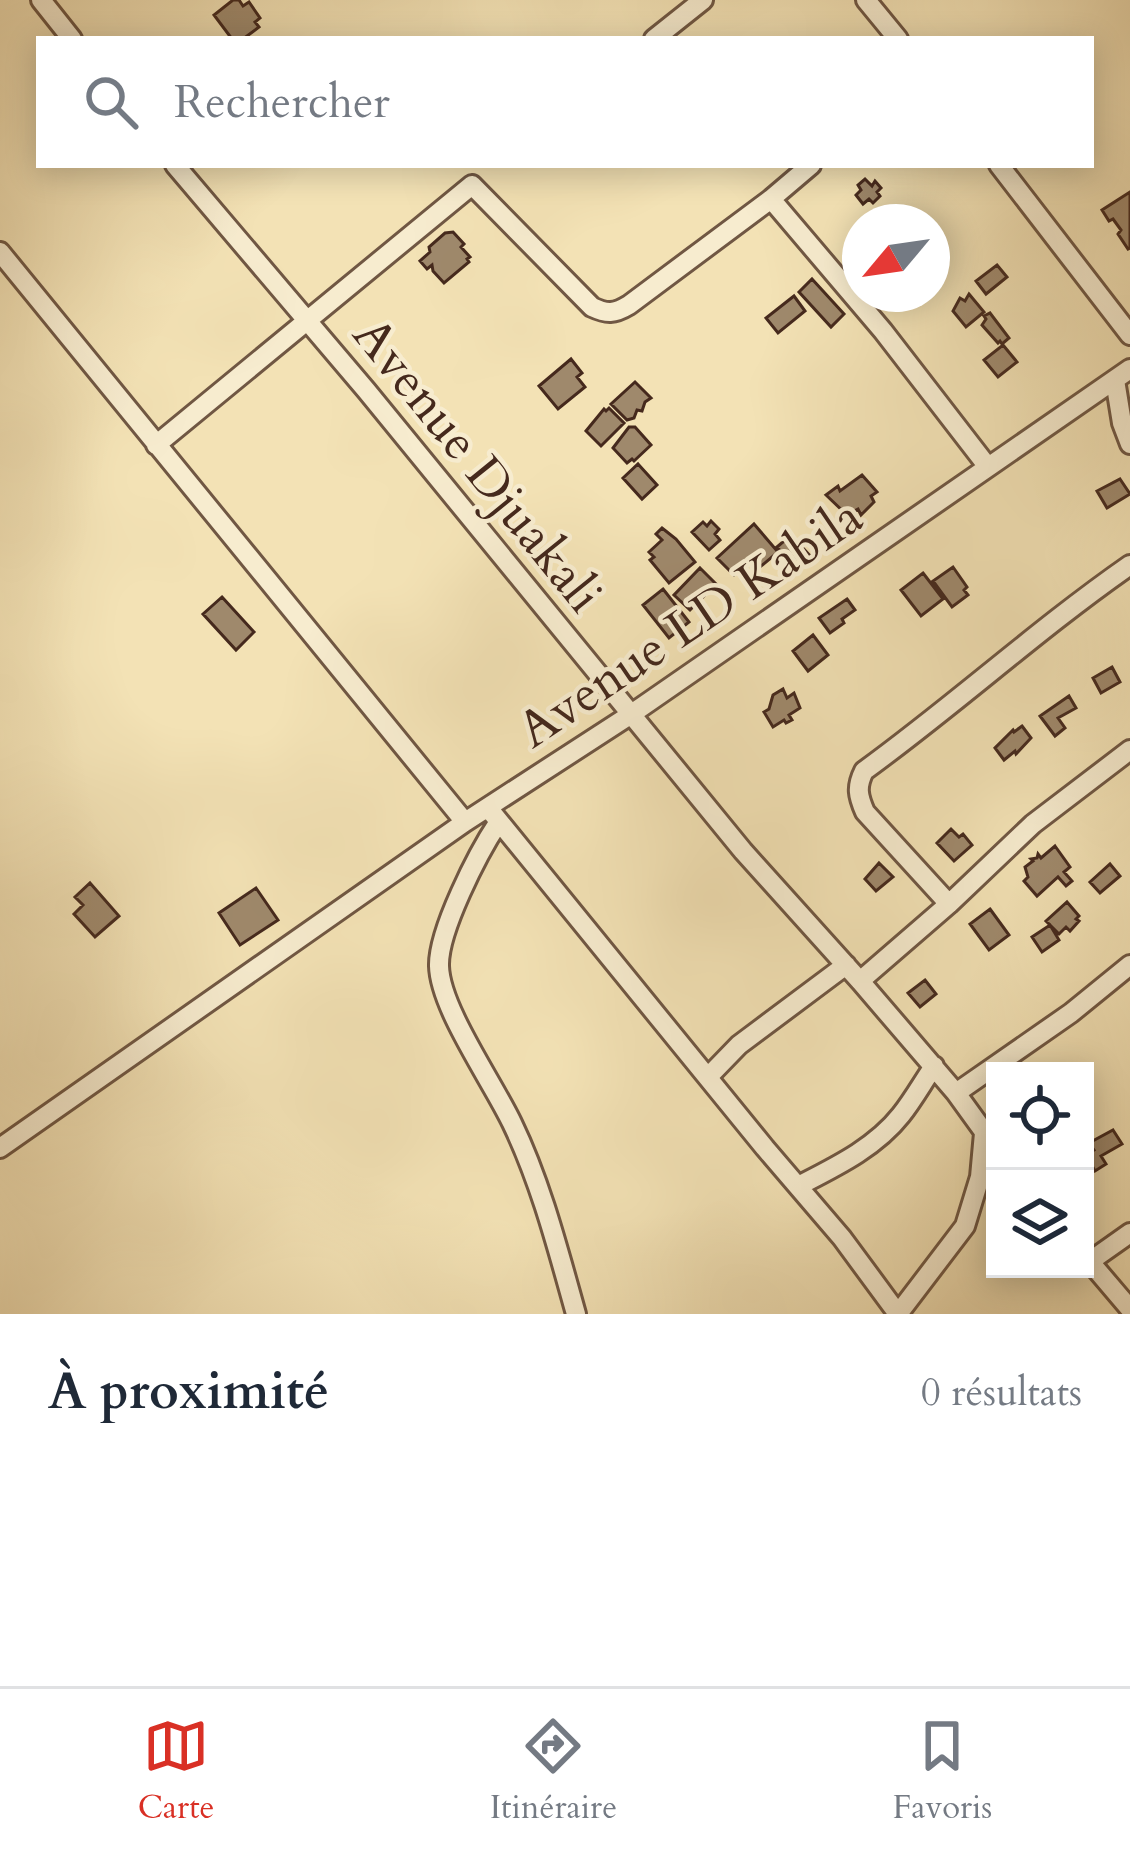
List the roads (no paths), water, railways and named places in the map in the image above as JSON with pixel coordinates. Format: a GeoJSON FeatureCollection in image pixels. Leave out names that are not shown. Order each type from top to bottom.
{"type":"FeatureCollection","features":[{"type":"Feature","properties":{"kind":"street"},"geometry":{"type":"LineString","coordinates":[[41,0],[70,36]]}},
{"type":"Feature","properties":{"kind":"street"},"geometry":{"type":"LineString","coordinates":[[658,36],[703,0]]}},
{"type":"Feature","properties":{"kind":"street"},"geometry":{"type":"LineString","coordinates":[[866,0],[896,36]]}},
{"type":"Feature","properties":{"kind":"street","name":"Avenue Djuakali"},"geometry":{"type":"LineString","coordinates":[[178,168],[743,851],[934,1066],[986,1134]]}},
{"type":"Feature","properties":{"kind":"street"},"geometry":{"type":"LineString","coordinates":[[156,445],[472,185],[478,168]]}},
{"type":"Feature","properties":{"kind":"street"},"geometry":{"type":"LineString","coordinates":[[472,185],[592,307],[606,314],[628,305],[807,168]]}},
{"type":"Feature","properties":{"kind":"street"},"geometry":{"type":"LineString","coordinates":[[1001,168],[1130,335]]}},
{"type":"Feature","properties":{"kind":"street"},"geometry":{"type":"LineString","coordinates":[[771,199],[883,331],[988,467]]}},
{"type":"Feature","properties":{"kind":"street"},"geometry":{"type":"LineString","coordinates":[[0,252],[465,823]]}},
{"type":"Feature","properties":{"kind":"street"},"geometry":{"type":"LineString","coordinates":[[1122,374],[1122,423],[1130,444]]}},
{"type":"Feature","properties":{"kind":"street","name":"Avenue LD Kabila"},"geometry":{"type":"LineString","coordinates":[[0,1148],[465,823],[493,816],[630,715],[1122,374]]}},
{"type":"Feature","properties":{"kind":"street"},"geometry":{"type":"LineString","coordinates":[[949,904],[866,812],[858,782],[864,771],[1130,565]]}},
{"type":"Feature","properties":{"kind":"street"},"geometry":{"type":"LineString","coordinates":[[860,980],[1033,824],[1130,750]]}},
{"type":"Feature","properties":{"kind":"street"},"geometry":{"type":"LineString","coordinates":[[576,1314],[535,1178],[446,1001],[439,973],[442,939],[493,816],[865,1267],[898,1314],[965,1226],[986,1155]]}},
{"type":"Feature","properties":{"kind":"street"},"geometry":{"type":"LineString","coordinates":[[708,1077],[740,1045],[846,965]]}},
{"type":"Feature","properties":{"kind":"street"},"geometry":{"type":"LineString","coordinates":[[956,1093],[1071,1013],[1130,965]]}},
{"type":"Feature","properties":{"kind":"street"},"geometry":{"type":"LineString","coordinates":[[798,1186],[874,1142],[900,1117],[934,1066]]}},
{"type":"Feature","properties":{"kind":"street"},"geometry":{"type":"LineString","coordinates":[[1094,1255],[1130,1233]]}},
{"type":"Feature","properties":{"kind":"street"},"geometry":{"type":"LineString","coordinates":[[1094,1267],[1130,1309]]}}]}
